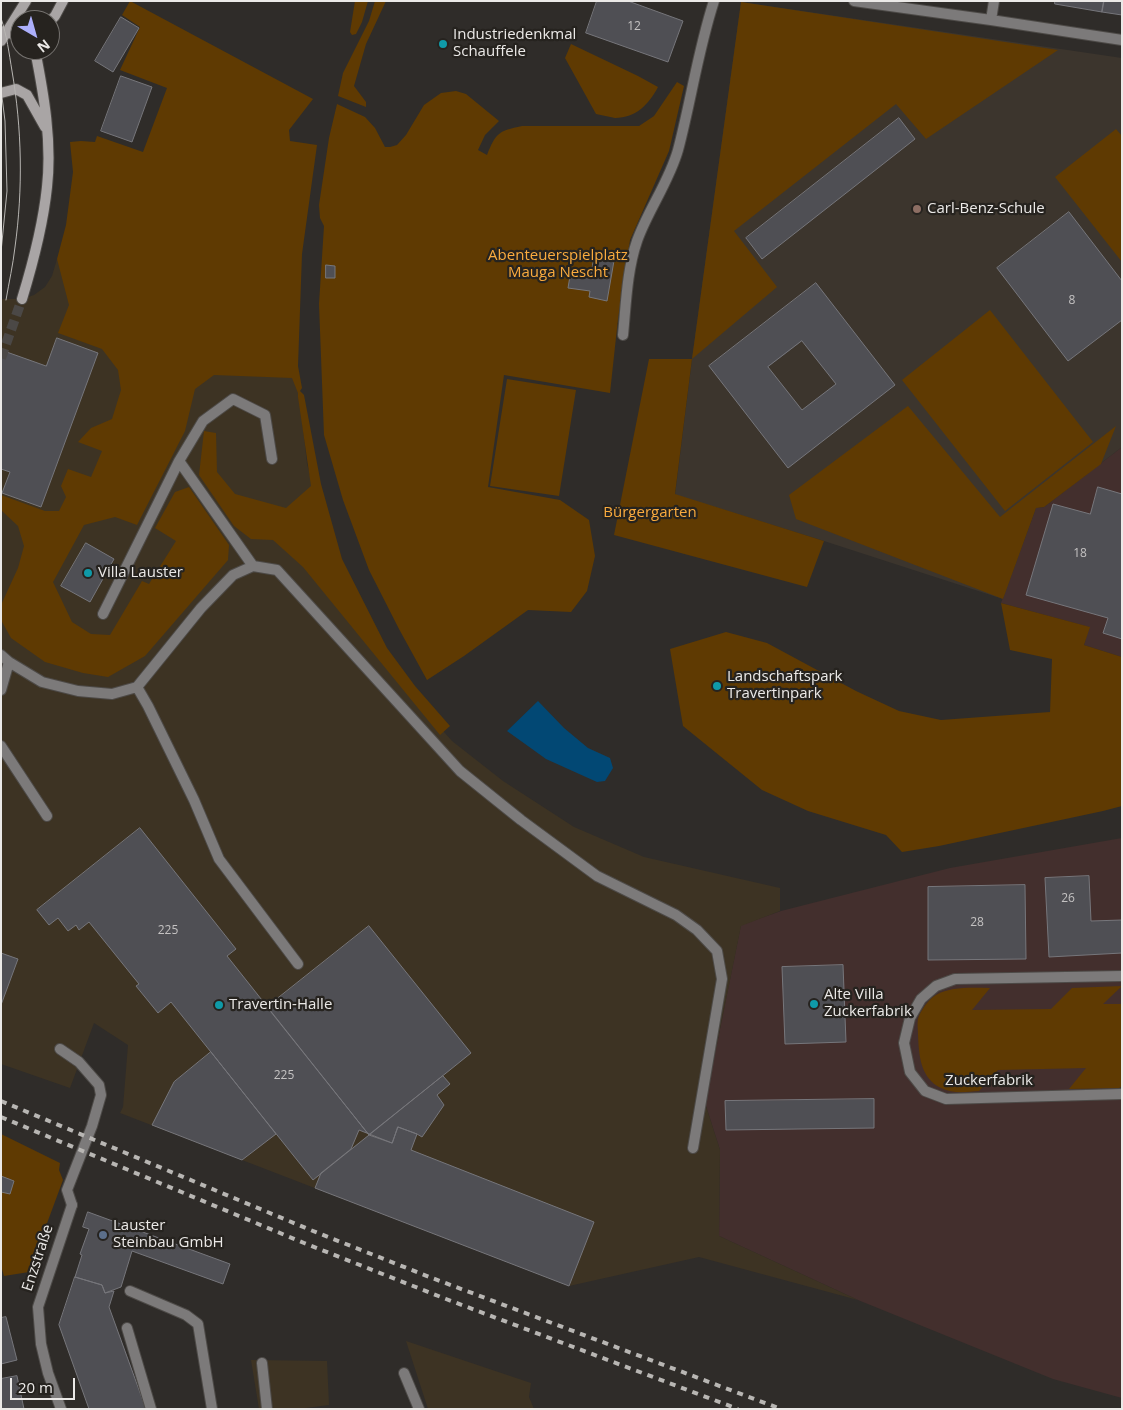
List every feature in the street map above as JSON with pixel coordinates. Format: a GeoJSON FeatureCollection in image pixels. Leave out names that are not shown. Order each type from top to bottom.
{"type":"FeatureCollection","features":[{"type":"Feature","properties":{"kind":"main road"},"geometry":{"type":"LineString","coordinates":[[3,35],[23,3]]}},
{"type":"Feature","properties":{"kind":"main road"},"geometry":{"type":"LineString","coordinates":[[22,300],[34,259],[47,186],[47,130],[37,60]]}},
{"type":"Feature","properties":{"kind":"main road"},"geometry":{"type":"LineString","coordinates":[[1,93],[16,89],[27,96],[47,130]]}},
{"type":"Feature","properties":{"kind":"street"},"geometry":{"type":"LineString","coordinates":[[623,335],[634,241],[666,181],[677,152],[705,28],[714,1]]}},
{"type":"Feature","properties":{"kind":"street"},"geometry":{"type":"LineString","coordinates":[[854,1],[1122,40]]}},
{"type":"Feature","properties":{"kind":"street"},"geometry":{"type":"LineString","coordinates":[[991,20],[994,1]]}},
{"type":"Feature","properties":{"kind":"street"},"geometry":{"type":"LineString","coordinates":[[104,614],[179,461],[202,421],[233,399],[265,415],[272,459]]}},
{"type":"Feature","properties":{"kind":"street"},"geometry":{"type":"LineString","coordinates":[[179,461],[253,566]]}},
{"type":"Feature","properties":{"kind":"street"},"geometry":{"type":"LineString","coordinates":[[1,690],[5,658],[42,682],[78,691],[112,694],[137,687],[201,608],[233,575],[253,566],[277,570],[460,771],[521,820],[597,876],[676,915],[697,930],[717,951],[722,979],[692,1148]]}},
{"type":"Feature","properties":{"kind":"street"},"geometry":{"type":"LineString","coordinates":[[137,687],[186,783],[219,859],[298,964]]}},
{"type":"Feature","properties":{"kind":"street"},"geometry":{"type":"LineString","coordinates":[[1,746],[47,816]]}},
{"type":"Feature","properties":{"kind":"street","name":"Zuckerfabrik"},"geometry":{"type":"LineString","coordinates":[[1122,976],[956,980],[936,986],[922,999],[910,1018],[904,1042],[910,1072],[925,1092],[946,1098],[1122,1094]]}},
{"type":"Feature","properties":{"kind":"street","name":"Enzstraße"},"geometry":{"type":"LineString","coordinates":[[60,1049],[79,1062],[99,1085],[101,1095],[92,1126],[67,1190],[72,1205],[38,1307],[41,1344],[48,1373],[61,1409]]}},
{"type":"Feature","properties":{"kind":"street"},"geometry":{"type":"LineString","coordinates":[[130,1291],[186,1315],[198,1324],[212,1409]]}},
{"type":"Feature","properties":{"kind":"street"},"geometry":{"type":"LineString","coordinates":[[127,1328],[151,1409]]}},
{"type":"Feature","properties":{"kind":"street"},"geometry":{"type":"LineString","coordinates":[[262,1363],[267,1409]]}},
{"type":"Feature","properties":{"kind":"street"},"geometry":{"type":"LineString","coordinates":[[404,1373],[419,1409]]}},
{"type":"Feature","properties":{"kind":"shaded area","name":"Carl-Benz-Schule"},"geometry":{"type":"Polygon","coordinates":[[[741,2],[1122,58],[1122,447],[1044,507],[1036,508],[1003,599],[675,495],[741,2]]]}},
{"type":"Feature","properties":{"kind":"shaded area"},"geometry":{"type":"Polygon","coordinates":[[[57,259],[195,294],[294,376],[299,391],[307,464],[335,565],[420,705],[452,741],[503,781],[574,827],[644,857],[780,888],[780,911],[741,926],[705,1103],[720,1150],[719,1236],[858,1300],[699,1257],[569,1286],[120,1113],[123,1107],[128,1045],[94,1023],[70,1088],[1,1064],[1,299],[22,299],[34,295],[45,287],[52,276],[57,259]]]}},
{"type":"Feature","properties":{"kind":"shaded area"},"geometry":{"type":"Polygon","coordinates":[[[1122,447],[1122,657],[1084,645],[1089,627],[1001,603],[1036,508],[1044,507],[1122,447]]]}},
{"type":"Feature","properties":{"kind":"shaded area"},"geometry":{"type":"Polygon","coordinates":[[[1122,838],[1122,1398],[1053,1379],[858,1300],[719,1236],[720,1150],[705,1103],[741,925],[781,911],[950,868],[1122,838]]]}},
{"type":"Feature","properties":{"kind":"shaded area"},"geometry":{"type":"Polygon","coordinates":[[[406,1341],[531,1383],[529,1397],[534,1409],[428,1409],[406,1341]]]}},
{"type":"Feature","properties":{"kind":"shaded area"},"geometry":{"type":"Polygon","coordinates":[[[251,1360],[327,1361],[329,1405],[298,1409],[259,1409],[251,1360]]]}},
{"type":"Feature","properties":{"kind":"green space"},"geometry":{"type":"Polygon","coordinates":[[[130,1],[313,99],[289,130],[290,141],[317,145],[302,254],[298,366],[302,388],[300,391],[304,395],[321,484],[342,559],[387,648],[415,686],[450,726],[440,735],[303,567],[273,540],[251,539],[234,526],[199,475],[204,431],[216,433],[217,472],[235,494],[286,508],[311,486],[298,393],[292,378],[214,375],[195,389],[185,431],[137,525],[115,517],[84,525],[53,582],[72,622],[91,634],[110,635],[142,581],[149,584],[176,541],[155,528],[175,492],[189,487],[229,545],[228,560],[145,656],[108,677],[83,673],[45,662],[11,638],[1,620],[1,605],[18,568],[24,546],[18,526],[1,510],[1,495],[45,511],[59,511],[66,497],[61,486],[68,469],[91,477],[102,451],[78,442],[91,428],[112,419],[121,390],[118,370],[102,349],[58,333],[69,305],[57,259],[66,225],[73,172],[70,142],[95,142],[97,136],[143,152],[167,88],[120,70],[140,27],[122,15],[130,1]]]}},
{"type":"Feature","properties":{"kind":"green space"},"geometry":{"type":"Polygon","coordinates":[[[355,1],[368,1],[362,22],[356,34],[352,35],[350,32],[355,1]]]}},
{"type":"Feature","properties":{"kind":"green space"},"geometry":{"type":"Polygon","coordinates":[[[375,1],[386,1],[366,44],[354,86],[366,102],[366,107],[338,96],[343,73],[369,21],[375,1]]]}},
{"type":"Feature","properties":{"kind":"green space"},"geometry":{"type":"Polygon","coordinates":[[[741,2],[1058,50],[926,139],[896,104],[734,231],[777,287],[692,359],[741,2]]]}},
{"type":"Feature","properties":{"kind":"green space"},"geometry":{"type":"Polygon","coordinates":[[[571,44],[658,87],[641,109],[629,116],[615,118],[596,114],[565,58],[571,44]]]}},
{"type":"Feature","properties":{"kind":"green space","name":"Abenteuerspielplatz Mauga Nescht"},"geometry":{"type":"Polygon","coordinates":[[[677,82],[684,86],[669,151],[630,240],[618,319],[610,393],[504,375],[488,487],[560,500],[589,520],[595,556],[587,591],[571,612],[528,610],[427,680],[369,570],[343,500],[324,435],[319,304],[324,226],[320,218],[319,205],[329,138],[337,104],[365,117],[375,128],[385,147],[390,147],[397,145],[406,135],[424,105],[441,93],[456,91],[466,94],[499,121],[485,135],[478,150],[487,155],[499,134],[522,126],[639,126],[654,116],[677,82]]]}},
{"type":"Feature","properties":{"kind":"green space"},"geometry":{"type":"Polygon","coordinates":[[[1116,129],[1122,136],[1122,262],[1055,177],[1116,129]]]}},
{"type":"Feature","properties":{"kind":"green space"},"geometry":{"type":"Polygon","coordinates":[[[990,310],[1093,442],[1005,511],[902,380],[990,310]]]}},
{"type":"Feature","properties":{"kind":"green space","name":"Bürgergarten"},"geometry":{"type":"Polygon","coordinates":[[[649,359],[692,359],[675,494],[824,541],[807,587],[614,535],[649,359]]]}},
{"type":"Feature","properties":{"kind":"green space"},"geometry":{"type":"Polygon","coordinates":[[[507,379],[576,390],[559,496],[490,486],[507,379]]]}},
{"type":"Feature","properties":{"kind":"green space"},"geometry":{"type":"Polygon","coordinates":[[[908,406],[1000,517],[1116,426],[1101,464],[1044,507],[1036,508],[1003,599],[796,519],[789,495],[908,406]]]}},
{"type":"Feature","properties":{"kind":"green space"},"geometry":{"type":"Polygon","coordinates":[[[1001,603],[1090,627],[1084,645],[1122,657],[1122,806],[939,846],[902,852],[886,835],[808,811],[762,790],[683,726],[670,649],[726,632],[767,643],[856,691],[899,711],[941,720],[1050,712],[1052,659],[1010,650],[1001,603]]]}},
{"type":"Feature","properties":{"kind":"green space"},"geometry":{"type":"Polygon","coordinates":[[[1122,986],[1103,1004],[1122,1004],[1122,1086],[1119,1088],[1069,1089],[1086,1068],[998,1070],[979,1091],[955,1092],[934,1084],[922,1065],[919,1050],[918,1019],[928,1002],[942,992],[962,988],[990,988],[972,1010],[1051,1009],[1072,988],[1122,986]]]}},
{"type":"Feature","properties":{"kind":"green space"},"geometry":{"type":"Polygon","coordinates":[[[1,1134],[60,1163],[59,1170],[63,1180],[29,1272],[4,1276],[1,1266],[1,1134]]]}},
{"type":"Feature","properties":{"kind":"water"},"geometry":{"type":"Polygon","coordinates":[[[538,701],[564,728],[588,748],[610,758],[613,768],[605,781],[597,782],[546,759],[507,731],[538,701]]]}},
{"type":"Feature","properties":{"kind":"building"},"geometry":{"type":"Polygon","coordinates":[[[597,1],[628,1],[683,21],[668,62],[586,33],[597,1]]]}},
{"type":"Feature","properties":{"kind":"building"},"geometry":{"type":"Polygon","coordinates":[[[1055,1],[1104,1],[1102,12],[1055,4],[1055,1]]]}},
{"type":"Feature","properties":{"kind":"building"},"geometry":{"type":"Polygon","coordinates":[[[1104,1],[1122,1],[1122,15],[1102,12],[1104,1]]]}},
{"type":"Feature","properties":{"kind":"building"},"geometry":{"type":"Polygon","coordinates":[[[121,17],[139,28],[113,72],[95,61],[121,17]]]}},
{"type":"Feature","properties":{"kind":"building"},"geometry":{"type":"Polygon","coordinates":[[[121,76],[152,87],[132,142],[101,131],[121,76]]]}},
{"type":"Feature","properties":{"kind":"building"},"geometry":{"type":"Polygon","coordinates":[[[899,118],[915,139],[762,259],[746,238],[899,118]]]}},
{"type":"Feature","properties":{"kind":"building"},"geometry":{"type":"Polygon","coordinates":[[[1069,212],[1122,281],[1122,320],[1068,361],[997,268],[1069,212]]]}},
{"type":"Feature","properties":{"kind":"building"},"geometry":{"type":"Polygon","coordinates":[[[595,252],[615,255],[607,301],[589,297],[590,291],[568,288],[571,270],[591,273],[595,252]]]}},
{"type":"Feature","properties":{"kind":"building"},"geometry":{"type":"Polygon","coordinates":[[[326,265],[335,266],[335,278],[326,278],[326,265]]]}},
{"type":"Feature","properties":{"kind":"building"},"geometry":{"type":"Polygon","coordinates":[[[816,283],[895,385],[788,468],[709,366],[816,283]],[[802,341],[768,367],[802,410],[836,384],[802,341]]]}},
{"type":"Feature","properties":{"kind":"building"},"geometry":{"type":"Polygon","coordinates":[[[57,338],[98,353],[41,507],[2,493],[10,472],[1,469],[1,350],[46,366],[57,338]]]}},
{"type":"Feature","properties":{"kind":"building"},"geometry":{"type":"Polygon","coordinates":[[[1098,487],[1122,494],[1122,639],[1103,633],[1108,618],[1026,595],[1053,504],[1090,514],[1098,487]]]}},
{"type":"Feature","properties":{"kind":"building","name":"Villa Lauster"},"geometry":{"type":"Polygon","coordinates":[[[86,543],[114,559],[90,602],[61,586],[86,543]]]}},
{"type":"Feature","properties":{"kind":"building","name":"Travertin-Halle"},"geometry":{"type":"Polygon","coordinates":[[[140,828],[236,949],[227,956],[369,1135],[313,1180],[171,1002],[158,1013],[136,986],[139,984],[89,922],[79,930],[76,925],[68,931],[58,918],[49,925],[37,910],[140,828]]]}},
{"type":"Feature","properties":{"kind":"building"},"geometry":{"type":"Polygon","coordinates":[[[1089,876],[1091,921],[1122,920],[1122,953],[1049,957],[1045,878],[1089,876]]]}},
{"type":"Feature","properties":{"kind":"building"},"geometry":{"type":"Polygon","coordinates":[[[1025,885],[1026,959],[928,960],[928,887],[1025,885]]]}},
{"type":"Feature","properties":{"kind":"building"},"geometry":{"type":"Polygon","coordinates":[[[369,926],[471,1053],[369,1135],[267,1007],[369,926]]]}},
{"type":"Feature","properties":{"kind":"building"},"geometry":{"type":"Polygon","coordinates":[[[1,953],[18,959],[1,1005],[1,953]]]}},
{"type":"Feature","properties":{"kind":"building","name":"Alte Villa Zuckerfabrik"},"geometry":{"type":"Polygon","coordinates":[[[843,965],[846,1042],[785,1044],[782,967],[843,965]]]}},
{"type":"Feature","properties":{"kind":"building"},"geometry":{"type":"Polygon","coordinates":[[[211,1052],[276,1134],[242,1160],[152,1125],[174,1082],[211,1052]]]}},
{"type":"Feature","properties":{"kind":"building"},"geometry":{"type":"Polygon","coordinates":[[[443,1076],[450,1084],[437,1095],[444,1105],[422,1137],[398,1127],[392,1143],[369,1135],[443,1076]]]}},
{"type":"Feature","properties":{"kind":"building"},"geometry":{"type":"Polygon","coordinates":[[[874,1099],[874,1128],[726,1130],[725,1101],[874,1099]]]}},
{"type":"Feature","properties":{"kind":"building"},"geometry":{"type":"Polygon","coordinates":[[[398,1127],[417,1134],[411,1150],[594,1222],[569,1286],[315,1188],[321,1173],[351,1149],[359,1130],[392,1143],[398,1127]]]}},
{"type":"Feature","properties":{"kind":"building"},"geometry":{"type":"Polygon","coordinates":[[[1,1176],[14,1181],[10,1194],[1,1192],[1,1176]]]}},
{"type":"Feature","properties":{"kind":"building"},"geometry":{"type":"Polygon","coordinates":[[[88,1212],[230,1264],[223,1284],[132,1251],[121,1287],[105,1293],[102,1285],[75,1277],[82,1255],[80,1254],[89,1229],[83,1227],[88,1212]]]}},
{"type":"Feature","properties":{"kind":"building"},"geometry":{"type":"Polygon","coordinates":[[[75,1277],[102,1285],[105,1293],[114,1291],[109,1307],[146,1409],[89,1409],[59,1325],[75,1277]]]}},
{"type":"Feature","properties":{"kind":"building"},"geometry":{"type":"Polygon","coordinates":[[[6,1317],[17,1360],[1,1364],[1,1318],[6,1317]]]}},
{"type":"Feature","properties":{"kind":"building"},"geometry":{"type":"Polygon","coordinates":[[[17,1376],[24,1409],[1,1409],[1,1379],[17,1376]]]}},
{"type":"Feature","properties":{"kind":"tunnel"},"geometry":{"type":"LineString","coordinates":[[1,358],[22,299]]}},
{"type":"Feature","properties":{"kind":"tram line"},"geometry":{"type":"LineString","coordinates":[[1,18],[8,44],[18,115],[20,159],[18,225],[6,300]]}},
{"type":"Feature","properties":{"kind":"tram line"},"geometry":{"type":"LineString","coordinates":[[1,89],[5,121],[7,191],[1,252]]}},
{"type":"Feature","properties":{"kind":"railway"},"geometry":{"type":"LineString","coordinates":[[1,1101],[313,1231],[432,1278],[781,1409]]}},
{"type":"Feature","properties":{"kind":"railway"},"geometry":{"type":"LineString","coordinates":[[1,1117],[304,1243],[446,1299],[738,1409]]}},
{"type":"Feature","properties":{"kind":"place","name":"Industriedenkmal Schauffele"},"geometry":{"type":"Point","coordinates":[443,44]}},
{"type":"Feature","properties":{"kind":"place","name":"Carl-Benz-Schule"},"geometry":{"type":"Point","coordinates":[917,209]}},
{"type":"Feature","properties":{"kind":"place","name":"Villa Lauster"},"geometry":{"type":"Point","coordinates":[88,573]}},
{"type":"Feature","properties":{"kind":"place","name":"Landschaftspark Travertinpark"},"geometry":{"type":"Point","coordinates":[717,686]}},
{"type":"Feature","properties":{"kind":"place","name":"Alte Villa Zuckerfabrik"},"geometry":{"type":"Point","coordinates":[814,1004]}},
{"type":"Feature","properties":{"kind":"place","name":"Travertin-Halle"},"geometry":{"type":"Point","coordinates":[219,1005]}},
{"type":"Feature","properties":{"kind":"place","name":"Lauster Steinbau GmbH"},"geometry":{"type":"Point","coordinates":[103,1235]}}]}
